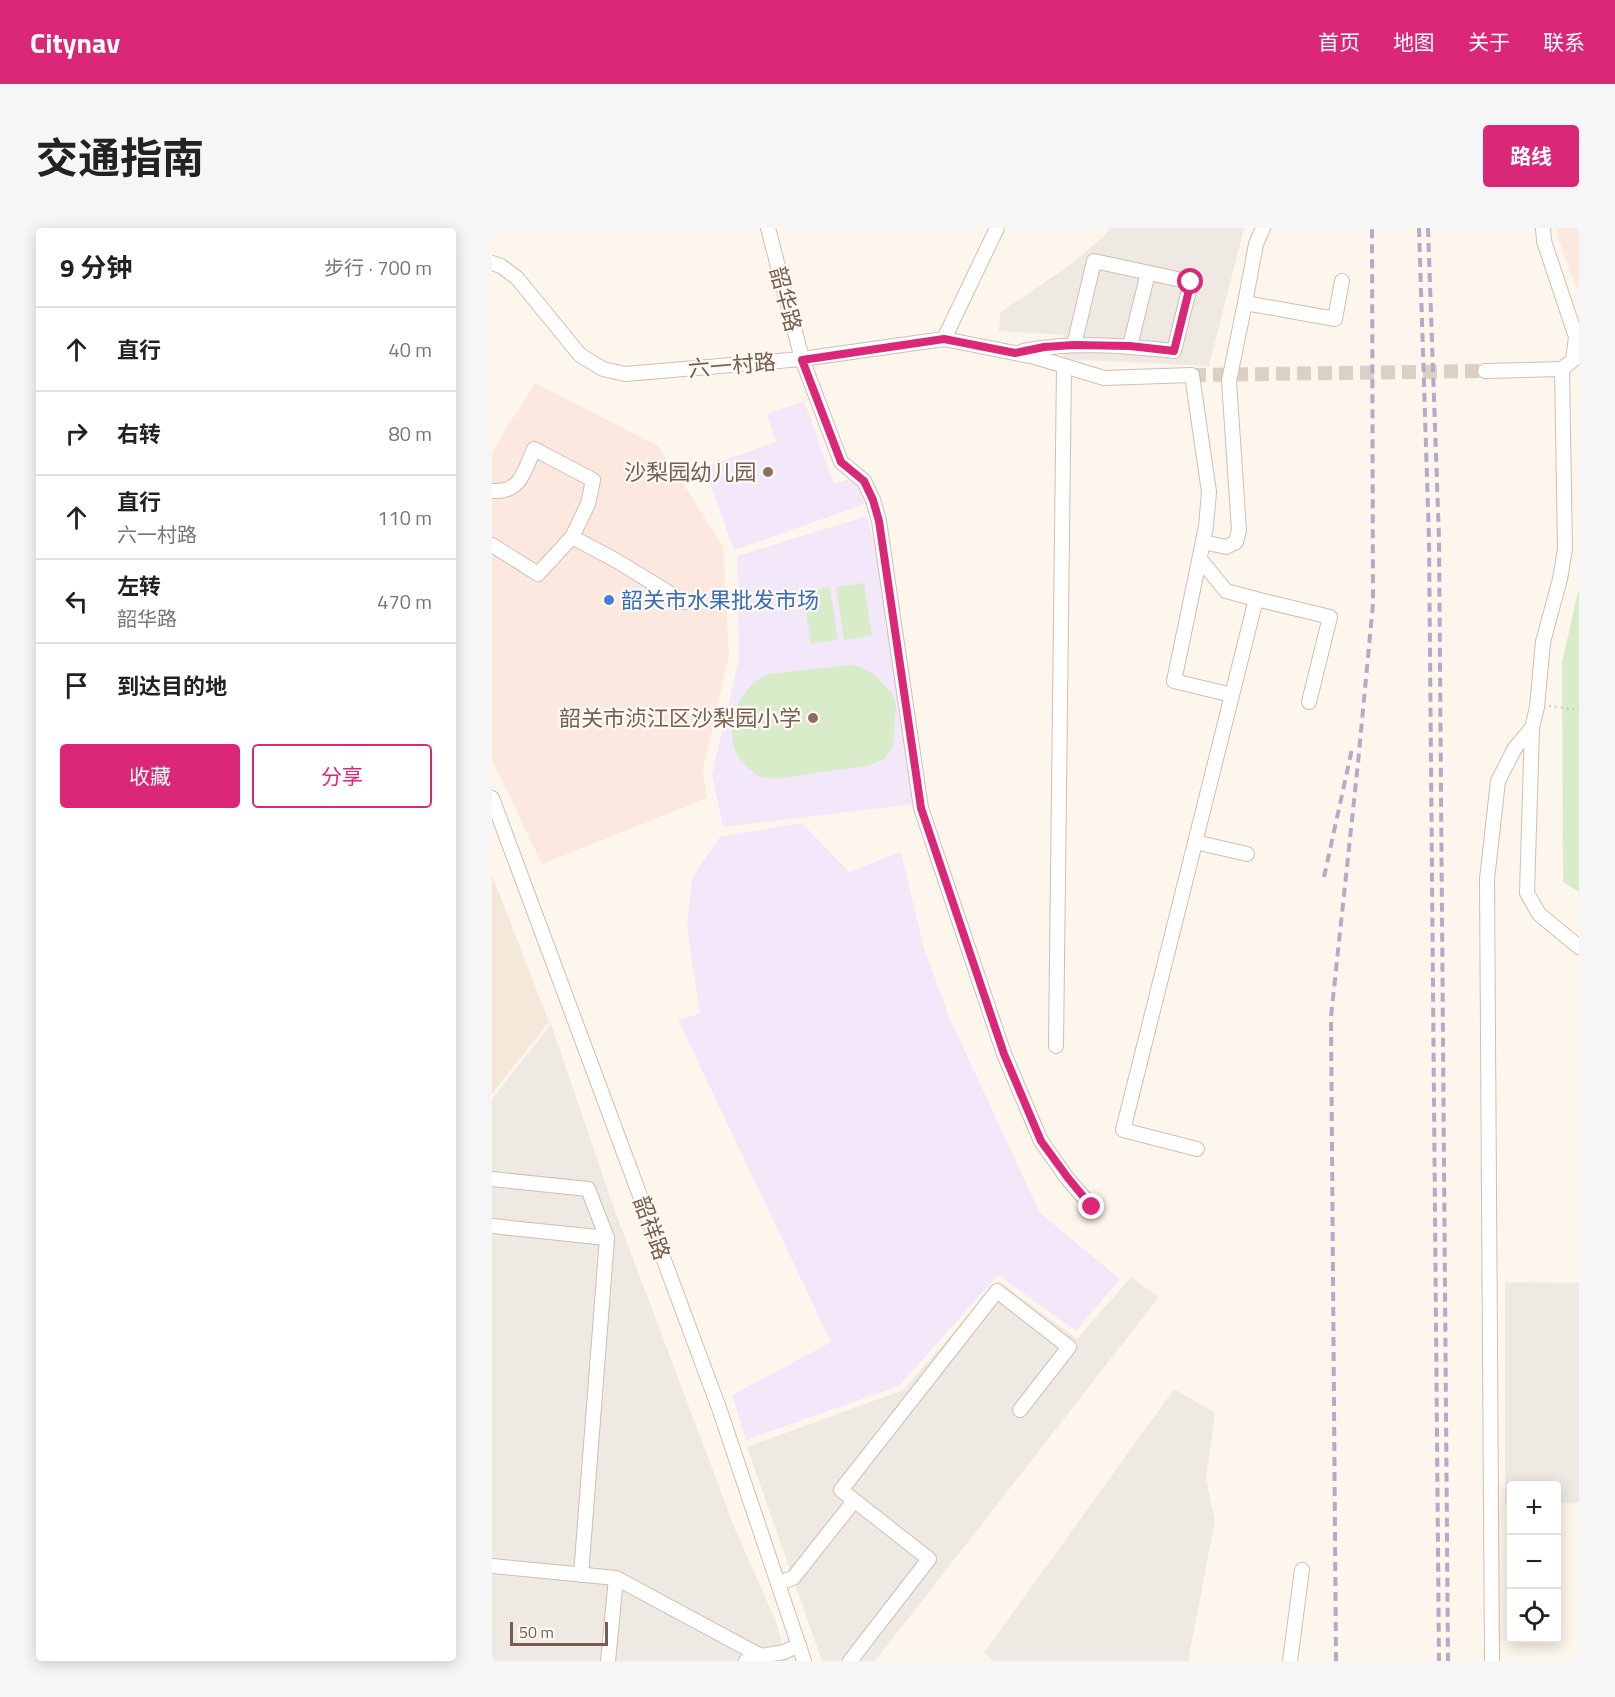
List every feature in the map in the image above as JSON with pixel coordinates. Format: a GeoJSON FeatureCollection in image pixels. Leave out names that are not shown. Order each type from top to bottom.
{"type":"FeatureCollection","features":[{"type":"Feature","properties":{"kind":"street","name":"韶华路"},"geometry":{"type":"LineString","coordinates":[[768,228],[802,360],[841,462],[864,481],[879,521],[921,808],[1004,1054],[1041,1141],[1092,1207]]}},
{"type":"Feature","properties":{"kind":"street"},"geometry":{"type":"LineString","coordinates":[[944,339],[997,228]]}},
{"type":"Feature","properties":{"kind":"street"},"geometry":{"type":"LineString","coordinates":[[1232,695],[1174,681],[1203,543],[1226,547],[1236,542],[1239,530],[1228,381],[1256,244],[1263,228]]}},
{"type":"Feature","properties":{"kind":"street"},"geometry":{"type":"LineString","coordinates":[[1485,371],[1562,369],[1572,360],[1576,337],[1544,241],[1543,228]]}},
{"type":"Feature","properties":{"kind":"street"},"geometry":{"type":"LineString","coordinates":[[1015,353],[1044,347],[1074,345],[1130,346],[1174,351],[1191,282],[1094,261],[1074,345]]}},
{"type":"Feature","properties":{"kind":"street","name":"六一村路"},"geometry":{"type":"LineString","coordinates":[[492,263],[501,266],[517,278],[580,355],[603,369],[625,374],[802,360],[944,339],[1035,357],[1104,378],[1192,375],[1209,492],[1203,543]]}},
{"type":"Feature","properties":{"kind":"street"},"geometry":{"type":"LineString","coordinates":[[1130,346],[1149,273]]}},
{"type":"Feature","properties":{"kind":"street"},"geometry":{"type":"LineString","coordinates":[[1245,303],[1335,319],[1342,281]]}},
{"type":"Feature","properties":{"kind":"street"},"geometry":{"type":"LineString","coordinates":[[1565,304],[1579,307]]}},
{"type":"Feature","properties":{"kind":"street"},"geometry":{"type":"LineString","coordinates":[[1056,1046],[1064,366]]}},
{"type":"Feature","properties":{"kind":"street"},"geometry":{"type":"LineString","coordinates":[[1562,369],[1565,549],[1560,579],[1543,642],[1537,707],[1532,728],[1527,893],[1539,914],[1579,946]]}},
{"type":"Feature","properties":{"kind":"street"},"geometry":{"type":"LineString","coordinates":[[492,491],[505,492],[518,483],[534,449],[592,480],[588,504],[572,537],[538,574],[492,545]]}},
{"type":"Feature","properties":{"kind":"street"},"geometry":{"type":"LineString","coordinates":[[572,537],[617,561],[684,602]]}},
{"type":"Feature","properties":{"kind":"street"},"geometry":{"type":"LineString","coordinates":[[1200,560],[1226,591],[1330,617],[1309,702]]}},
{"type":"Feature","properties":{"kind":"street"},"geometry":{"type":"LineString","coordinates":[[1197,1149],[1123,1130],[1256,599]]}},
{"type":"Feature","properties":{"kind":"street"},"geometry":{"type":"LineString","coordinates":[[1492,1661],[1487,879],[1498,781],[1515,748],[1532,728]]}},
{"type":"Feature","properties":{"kind":"street","name":"韶祥路"},"geometry":{"type":"LineString","coordinates":[[492,798],[719,1408],[804,1661]]}},
{"type":"Feature","properties":{"kind":"street"},"geometry":{"type":"LineString","coordinates":[[1196,842],[1247,854]]}},
{"type":"Feature","properties":{"kind":"street"},"geometry":{"type":"LineString","coordinates":[[492,1179],[588,1189],[607,1238],[581,1575]]}},
{"type":"Feature","properties":{"kind":"street"},"geometry":{"type":"LineString","coordinates":[[492,1226],[607,1238]]}},
{"type":"Feature","properties":{"kind":"street"},"geometry":{"type":"LineString","coordinates":[[850,1661],[929,1559],[841,1491],[997,1291],[1069,1347],[1020,1410]]}},
{"type":"Feature","properties":{"kind":"street"},"geometry":{"type":"LineString","coordinates":[[778,1583],[793,1578],[855,1501]]}},
{"type":"Feature","properties":{"kind":"street"},"geometry":{"type":"LineString","coordinates":[[492,1566],[616,1578],[761,1656]]}},
{"type":"Feature","properties":{"kind":"street"},"geometry":{"type":"LineString","coordinates":[[1290,1661],[1302,1570]]}},
{"type":"Feature","properties":{"kind":"street"},"geometry":{"type":"LineString","coordinates":[[608,1661],[616,1578]]}},
{"type":"Feature","properties":{"kind":"street"},"geometry":{"type":"LineString","coordinates":[[746,1661],[784,1652],[799,1645]]}},
{"type":"Feature","properties":{"kind":"path"},"geometry":{"type":"LineString","coordinates":[[1537,707],[1579,710]]}},
{"type":"Feature","properties":{"kind":"shaded area"},"geometry":{"type":"Polygon","coordinates":[[[1110,228],[1244,228],[1209,366],[1063,359],[1064,335],[999,331],[1000,313],[1071,264],[1110,228]]]}},
{"type":"Feature","properties":{"kind":"shaded area"},"geometry":{"type":"Polygon","coordinates":[[[1557,228],[1579,228],[1579,288],[1576,287],[1558,238],[1557,228]]]}},
{"type":"Feature","properties":{"kind":"shaded area","name":"韶关市水果批发市场"},"geometry":{"type":"Polygon","coordinates":[[[535,383],[658,446],[723,546],[729,655],[703,770],[707,798],[542,864],[492,760],[492,452],[535,383]]]}},
{"type":"Feature","properties":{"kind":"shaded area","name":"沙梨园幼儿园"},"geometry":{"type":"Polygon","coordinates":[[[804,401],[834,484],[855,477],[865,504],[734,550],[704,467],[776,442],[767,414],[804,401]]]}},
{"type":"Feature","properties":{"kind":"shaded area","name":"韶关市浈江区沙梨园小学"},"geometry":{"type":"Polygon","coordinates":[[[867,516],[884,582],[893,662],[915,804],[723,827],[712,775],[739,659],[737,556],[867,516]]]}},
{"type":"Feature","properties":{"kind":"shaded area"},"geometry":{"type":"Polygon","coordinates":[[[802,823],[849,872],[901,852],[924,948],[950,1019],[1040,1213],[1120,1279],[1076,1331],[998,1275],[899,1386],[746,1440],[732,1395],[831,1342],[678,1020],[700,1014],[687,927],[692,878],[720,837],[802,823]]]}},
{"type":"Feature","properties":{"kind":"shaded area"},"geometry":{"type":"Polygon","coordinates":[[[492,875],[549,1022],[492,1094],[492,875]]]}},
{"type":"Feature","properties":{"kind":"shaded area"},"geometry":{"type":"Polygon","coordinates":[[[551,1024],[615,1211],[735,1529],[777,1624],[786,1661],[492,1661],[492,1099],[551,1024]]]}},
{"type":"Feature","properties":{"kind":"shaded area"},"geometry":{"type":"Polygon","coordinates":[[[1131,1277],[1159,1297],[875,1661],[822,1661],[747,1447],[903,1390],[999,1281],[1077,1339],[1131,1277]]]}},
{"type":"Feature","properties":{"kind":"shaded area"},"geometry":{"type":"Polygon","coordinates":[[[1505,1282],[1579,1283],[1579,1503],[1561,1503],[1561,1481],[1507,1481],[1507,1503],[1505,1503],[1505,1282]]]}},
{"type":"Feature","properties":{"kind":"shaded area"},"geometry":{"type":"Polygon","coordinates":[[[1174,1389],[1215,1413],[1206,1479],[1215,1521],[1188,1661],[993,1661],[984,1653],[1174,1389]]]}},
{"type":"Feature","properties":{"kind":"green space"},"geometry":{"type":"Polygon","coordinates":[[[864,583],[872,636],[844,640],[836,587],[864,583]]]}},
{"type":"Feature","properties":{"kind":"green space"},"geometry":{"type":"Polygon","coordinates":[[[830,587],[838,640],[811,644],[803,592],[830,587]]]}},
{"type":"Feature","properties":{"kind":"green space"},"geometry":{"type":"Polygon","coordinates":[[[1579,588],[1579,892],[1563,882],[1562,662],[1579,588]]]}},
{"type":"Feature","properties":{"kind":"green space"},"geometry":{"type":"Polygon","coordinates":[[[851,665],[874,674],[893,695],[896,707],[893,748],[883,760],[866,766],[773,779],[759,776],[748,768],[739,757],[733,744],[732,730],[739,703],[756,681],[768,674],[851,665]]]}},
{"type":"Feature","properties":{"kind":"tunnel"},"geometry":{"type":"LineString","coordinates":[[1192,375],[1485,371]]}},
{"type":"Feature","properties":{"kind":"railway"},"geometry":{"type":"LineString","coordinates":[[1336,1661],[1331,1017],[1373,604],[1372,228]]}},
{"type":"Feature","properties":{"kind":"railway"},"geometry":{"type":"LineString","coordinates":[[1419,228],[1429,539],[1439,1661]]}},
{"type":"Feature","properties":{"kind":"railway"},"geometry":{"type":"LineString","coordinates":[[1428,228],[1439,539],[1448,1661]]}},
{"type":"Feature","properties":{"kind":"railway"},"geometry":{"type":"LineString","coordinates":[[1324,877],[1352,749]]}},
{"type":"Feature","properties":{"kind":"place","name":"沙梨园幼儿园"},"geometry":{"type":"Point","coordinates":[768,472]}},
{"type":"Feature","properties":{"kind":"place","name":"韶关市水果批发市场"},"geometry":{"type":"Point","coordinates":[609,600]}},
{"type":"Feature","properties":{"kind":"place","name":"韶关市浈江区沙梨园小学"},"geometry":{"type":"Point","coordinates":[813,718]}},
{"type":"Feature","properties":{"kind":"route"},"geometry":{"type":"LineString","coordinates":[[1092,1207],[1041,1141],[1004,1054],[921,808],[879,521],[873,500],[864,481],[841,462],[802,360],[944,339],[1015,353],[1044,347],[1074,345],[1130,346],[1174,351],[1191,282]]}}]}
